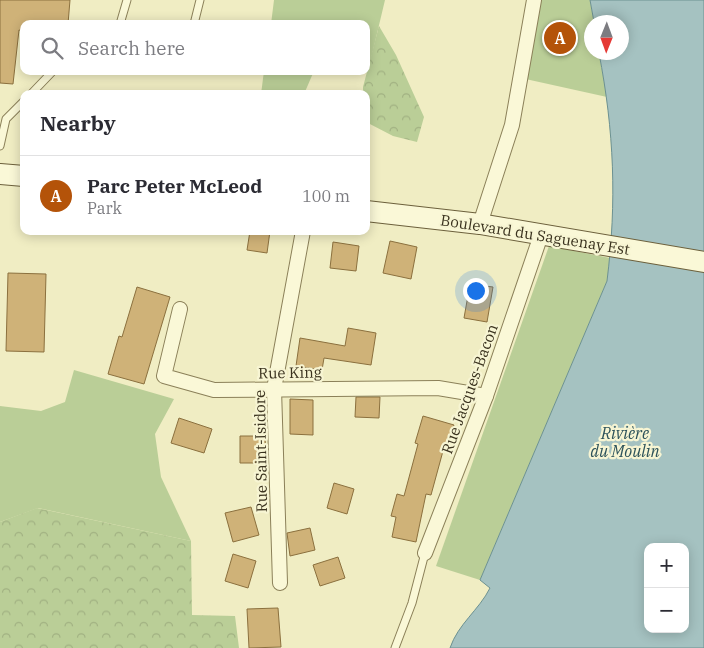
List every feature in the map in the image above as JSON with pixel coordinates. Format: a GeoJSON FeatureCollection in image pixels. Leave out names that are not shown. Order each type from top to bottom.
{"type":"FeatureCollection","features":[{"type":"Feature","properties":{"kind":"main road"},"geometry":{"type":"LineString","coordinates":[[0,174],[20,176]]}},
{"type":"Feature","properties":{"kind":"main road","name":"Boulevard du Saguenay Est"},"geometry":{"type":"LineString","coordinates":[[370,212],[480,224],[704,262]]}},
{"type":"Feature","properties":{"kind":"street"},"geometry":{"type":"LineString","coordinates":[[480,224],[512,125],[534,0]]}},
{"type":"Feature","properties":{"kind":"street","name":"Rue Saint-Isidore"},"geometry":{"type":"LineString","coordinates":[[280,583],[274,389],[302,235]]}},
{"type":"Feature","properties":{"kind":"street","name":"Rue Jacques-Bacon"},"geometry":{"type":"LineString","coordinates":[[425,553],[486,396],[541,235]]}},
{"type":"Feature","properties":{"kind":"street","name":"Rue King"},"geometry":{"type":"LineString","coordinates":[[180,309],[164,376],[214,390],[430,388],[486,396]]}},
{"type":"Feature","properties":{"kind":"lane"},"geometry":{"type":"LineString","coordinates":[[121,20],[127,0]]}},
{"type":"Feature","properties":{"kind":"lane"},"geometry":{"type":"LineString","coordinates":[[195,20],[200,0]]}},
{"type":"Feature","properties":{"kind":"lane"},"geometry":{"type":"LineString","coordinates":[[35,90],[49,75]]}},
{"type":"Feature","properties":{"kind":"lane"},"geometry":{"type":"LineString","coordinates":[[0,146],[6,119],[20,105]]}},
{"type":"Feature","properties":{"kind":"lane"},"geometry":{"type":"LineString","coordinates":[[395,648],[412,603],[425,553]]}},
{"type":"Feature","properties":{"kind":"green space"},"geometry":{"type":"Polygon","coordinates":[[[274,0],[385,0],[370,63],[370,20],[272,20],[274,0]]]}},
{"type":"Feature","properties":{"kind":"green space"},"geometry":{"type":"Polygon","coordinates":[[[534,0],[590,0],[593,15],[584,15],[584,60],[600,60],[607,97],[521,78],[534,0]]]}},
{"type":"Feature","properties":{"kind":"green space"},"geometry":{"type":"Polygon","coordinates":[[[379,26],[396,55],[424,117],[417,142],[393,136],[370,124],[370,90],[363,90],[363,87],[366,75],[370,75],[370,60],[379,26]]]}},
{"type":"Feature","properties":{"kind":"green space"},"geometry":{"type":"Polygon","coordinates":[[[263,75],[312,75],[306,90],[262,90],[263,75]]]}},
{"type":"Feature","properties":{"kind":"green space"},"geometry":{"type":"Polygon","coordinates":[[[549,246],[610,258],[607,281],[480,580],[436,566],[549,246]]]}},
{"type":"Feature","properties":{"kind":"green space"},"geometry":{"type":"Polygon","coordinates":[[[74,370],[174,399],[155,434],[161,477],[191,541],[38,508],[0,522],[0,406],[41,411],[65,402],[74,370]]]}},
{"type":"Feature","properties":{"kind":"green space"},"geometry":{"type":"Polygon","coordinates":[[[37,508],[191,541],[192,615],[235,616],[239,648],[0,648],[0,522],[37,508]]]}},
{"type":"Feature","properties":{"kind":"water","name":"Rivière du Moulin"},"geometry":{"type":"Polygon","coordinates":[[[590,0],[704,0],[704,648],[450,648],[463,624],[490,588],[480,580],[607,281],[613,194],[611,138],[600,60],[629,60],[629,15],[593,15],[590,0]]]}},
{"type":"Feature","properties":{"kind":"building"},"geometry":{"type":"Polygon","coordinates":[[[0,0],[70,0],[68,20],[20,20],[13,84],[0,83],[0,0]]]}},
{"type":"Feature","properties":{"kind":"building"},"geometry":{"type":"Polygon","coordinates":[[[249,235],[269,235],[267,253],[247,250],[249,235]]]}},
{"type":"Feature","properties":{"kind":"building"},"geometry":{"type":"Polygon","coordinates":[[[390,241],[417,247],[411,279],[383,273],[390,241]]]}},
{"type":"Feature","properties":{"kind":"building"},"geometry":{"type":"Polygon","coordinates":[[[333,242],[359,246],[356,271],[330,268],[333,242]]]}},
{"type":"Feature","properties":{"kind":"building"},"geometry":{"type":"Polygon","coordinates":[[[8,273],[46,274],[44,352],[6,351],[8,273]]]}},
{"type":"Feature","properties":{"kind":"building"},"geometry":{"type":"Polygon","coordinates":[[[470,284],[493,287],[487,322],[464,318],[470,284]]]}},
{"type":"Feature","properties":{"kind":"building"},"geometry":{"type":"Polygon","coordinates":[[[137,287],[170,297],[144,384],[108,374],[119,336],[122,337],[137,287]]]}},
{"type":"Feature","properties":{"kind":"building"},"geometry":{"type":"Polygon","coordinates":[[[348,328],[376,333],[371,365],[324,358],[322,370],[296,366],[300,338],[345,346],[348,328]]]}},
{"type":"Feature","properties":{"kind":"building"},"geometry":{"type":"Polygon","coordinates":[[[356,397],[380,397],[379,418],[355,417],[356,397]]]}},
{"type":"Feature","properties":{"kind":"building"},"geometry":{"type":"Polygon","coordinates":[[[290,399],[313,400],[313,435],[290,434],[290,399]]]}},
{"type":"Feature","properties":{"kind":"building"},"geometry":{"type":"Polygon","coordinates":[[[423,416],[454,425],[446,452],[443,451],[431,495],[426,494],[416,542],[392,537],[396,517],[391,516],[397,494],[404,496],[418,444],[415,443],[423,416]]]}},
{"type":"Feature","properties":{"kind":"building"},"geometry":{"type":"Polygon","coordinates":[[[179,418],[212,429],[204,453],[171,443],[179,418]]]}},
{"type":"Feature","properties":{"kind":"building"},"geometry":{"type":"Polygon","coordinates":[[[240,436],[265,436],[266,463],[240,463],[240,436]]]}},
{"type":"Feature","properties":{"kind":"building"},"geometry":{"type":"Polygon","coordinates":[[[334,483],[354,489],[347,514],[327,508],[334,483]]]}},
{"type":"Feature","properties":{"kind":"building"},"geometry":{"type":"Polygon","coordinates":[[[251,507],[259,535],[233,542],[225,513],[251,507]]]}},
{"type":"Feature","properties":{"kind":"building"},"geometry":{"type":"Polygon","coordinates":[[[310,528],[315,550],[290,556],[287,533],[310,528]]]}},
{"type":"Feature","properties":{"kind":"building"},"geometry":{"type":"Polygon","coordinates":[[[233,554],[256,561],[248,588],[225,581],[233,554]]]}},
{"type":"Feature","properties":{"kind":"building"},"geometry":{"type":"Polygon","coordinates":[[[338,557],[345,578],[320,586],[313,565],[338,557]]]}},
{"type":"Feature","properties":{"kind":"building"},"geometry":{"type":"Polygon","coordinates":[[[278,608],[281,647],[249,648],[247,609],[278,608]]]}},
{"type":"Feature","properties":{"kind":"place","name":"Parc Peter McLeod"},"geometry":{"type":"Point","coordinates":[560,38]}}]}
